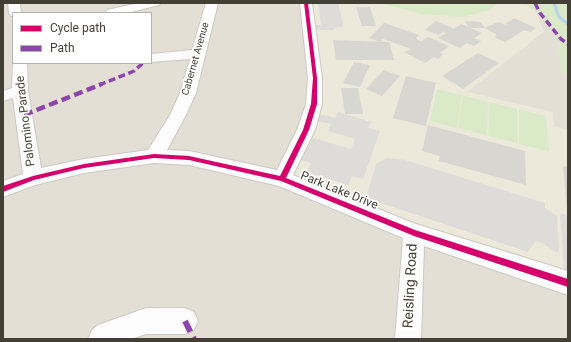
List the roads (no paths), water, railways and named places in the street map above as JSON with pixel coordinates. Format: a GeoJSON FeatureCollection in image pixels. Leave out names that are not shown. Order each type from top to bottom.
{"type":"FeatureCollection","features":[{"type":"Feature","properties":{"kind":"street"},"geometry":{"type":"LineString","coordinates":[[115,12],[155,3]]}},
{"type":"Feature","properties":{"kind":"street","name":"Cabernet Avenue"},"geometry":{"type":"LineString","coordinates":[[154,156],[178,115],[188,93],[212,3]]}},
{"type":"Feature","properties":{"kind":"street"},"geometry":{"type":"LineString","coordinates":[[282,179],[306,130],[314,104],[315,78],[306,3]]}},
{"type":"Feature","properties":{"kind":"street"},"geometry":{"type":"LineString","coordinates":[[152,58],[199,54]]}},
{"type":"Feature","properties":{"kind":"street","name":"Palomino Parade"},"geometry":{"type":"LineString","coordinates":[[20,64],[20,91],[33,178]]}},
{"type":"Feature","properties":{"kind":"street"},"geometry":{"type":"LineString","coordinates":[[3,96],[20,91]]}},
{"type":"Feature","properties":{"kind":"street","name":"Park Lake Drive"},"geometry":{"type":"LineString","coordinates":[[3,189],[33,178],[84,166],[154,156],[189,158],[282,179],[414,233],[568,283]]}},
{"type":"Feature","properties":{"kind":"street","name":"Reisling Road"},"geometry":{"type":"LineString","coordinates":[[408,339],[414,233]]}},
{"type":"Feature","properties":{"kind":"street"},"geometry":{"type":"LineString","coordinates":[[101,339],[107,334],[146,321],[185,321]]}},
{"type":"Feature","properties":{"kind":"waterway"},"geometry":{"type":"LineString","coordinates":[[554,3],[559,17],[568,24]]}}]}
